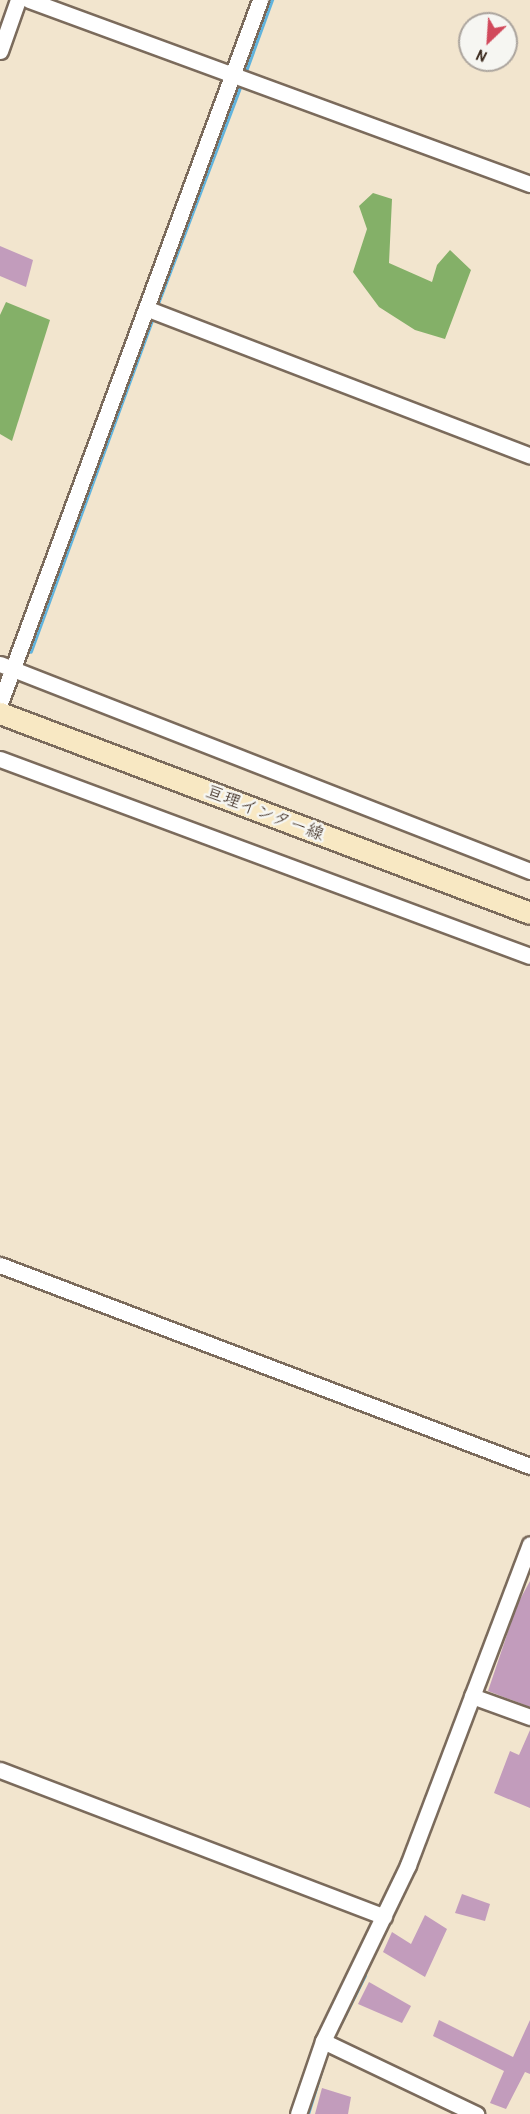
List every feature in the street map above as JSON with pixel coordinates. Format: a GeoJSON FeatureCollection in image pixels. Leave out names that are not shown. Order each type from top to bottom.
{"type":"FeatureCollection","features":[{"type":"Feature","properties":{"kind":"main road","name":"亘理インター線"},"geometry":{"type":"LineString","coordinates":[[0,713],[530,913]]}},
{"type":"Feature","properties":{"kind":"street"},"geometry":{"type":"LineString","coordinates":[[0,51],[18,0]]}},
{"type":"Feature","properties":{"kind":"street"},"geometry":{"type":"LineString","coordinates":[[29,0],[530,184]]}},
{"type":"Feature","properties":{"kind":"street"},"geometry":{"type":"LineString","coordinates":[[0,703],[7,666],[147,309],[260,0]]}},
{"type":"Feature","properties":{"kind":"street"},"geometry":{"type":"LineString","coordinates":[[147,309],[530,456]]}},
{"type":"Feature","properties":{"kind":"street"},"geometry":{"type":"LineString","coordinates":[[7,666],[530,871]]}},
{"type":"Feature","properties":{"kind":"street"},"geometry":{"type":"LineString","coordinates":[[0,759],[530,956]]}},
{"type":"Feature","properties":{"kind":"street"},"geometry":{"type":"LineString","coordinates":[[0,1265],[530,1466]]}},
{"type":"Feature","properties":{"kind":"street"},"geometry":{"type":"LineString","coordinates":[[298,2114],[323,2041],[384,1917],[530,1544]]}},
{"type":"Feature","properties":{"kind":"street"},"geometry":{"type":"LineString","coordinates":[[472,1696],[530,1717]]}},
{"type":"Feature","properties":{"kind":"street"},"geometry":{"type":"LineString","coordinates":[[0,1770],[384,1917]]}},
{"type":"Feature","properties":{"kind":"street"},"geometry":{"type":"LineString","coordinates":[[323,2041],[476,2114]]}},
{"type":"Feature","properties":{"kind":"green space"},"geometry":{"type":"Polygon","coordinates":[[[373,193],[392,199],[389,263],[432,282],[437,265],[450,250],[471,270],[445,339],[415,330],[379,307],[353,272],[367,229],[359,206],[373,193]]]}},
{"type":"Feature","properties":{"kind":"green space"},"geometry":{"type":"Polygon","coordinates":[[[6,302],[50,320],[12,441],[0,434],[0,315],[6,302]]]}},
{"type":"Feature","properties":{"kind":"building"},"geometry":{"type":"Polygon","coordinates":[[[0,246],[33,260],[26,287],[0,276],[0,246]]]}},
{"type":"Feature","properties":{"kind":"building"},"geometry":{"type":"Polygon","coordinates":[[[530,1581],[530,1707],[488,1691],[517,1605],[530,1581]]]}},
{"type":"Feature","properties":{"kind":"building"},"geometry":{"type":"Polygon","coordinates":[[[530,1730],[530,1808],[494,1793],[510,1751],[519,1755],[530,1730]]]}},
{"type":"Feature","properties":{"kind":"building"},"geometry":{"type":"Polygon","coordinates":[[[462,1894],[490,1904],[485,1921],[455,1913],[462,1894]]]}},
{"type":"Feature","properties":{"kind":"building"},"geometry":{"type":"Polygon","coordinates":[[[425,1915],[447,1929],[425,1977],[383,1952],[392,1932],[411,1944],[425,1915]]]}},
{"type":"Feature","properties":{"kind":"building"},"geometry":{"type":"Polygon","coordinates":[[[369,1982],[411,2006],[402,2023],[358,2004],[369,1982]]]}},
{"type":"Feature","properties":{"kind":"building"},"geometry":{"type":"Polygon","coordinates":[[[439,2020],[513,2057],[530,2020],[530,2074],[525,2072],[506,2109],[490,2103],[504,2071],[433,2036],[439,2020]]]}},
{"type":"Feature","properties":{"kind":"building"},"geometry":{"type":"Polygon","coordinates":[[[322,2088],[351,2097],[348,2114],[315,2114],[322,2088]]]}},
{"type":"Feature","properties":{"kind":"waterway"},"geometry":{"type":"LineString","coordinates":[[245,71],[271,0]]}},
{"type":"Feature","properties":{"kind":"waterway"},"geometry":{"type":"LineString","coordinates":[[156,306],[239,88]]}},
{"type":"Feature","properties":{"kind":"waterway"},"geometry":{"type":"LineString","coordinates":[[30,651],[151,321]]}},
{"type":"Feature","properties":{"kind":"waterway"},"geometry":{"type":"LineString","coordinates":[[341,2021],[364,1975]]}},
{"type":"Feature","properties":{"kind":"waterway"},"geometry":{"type":"LineString","coordinates":[[307,2114],[324,2059]]}}]}
